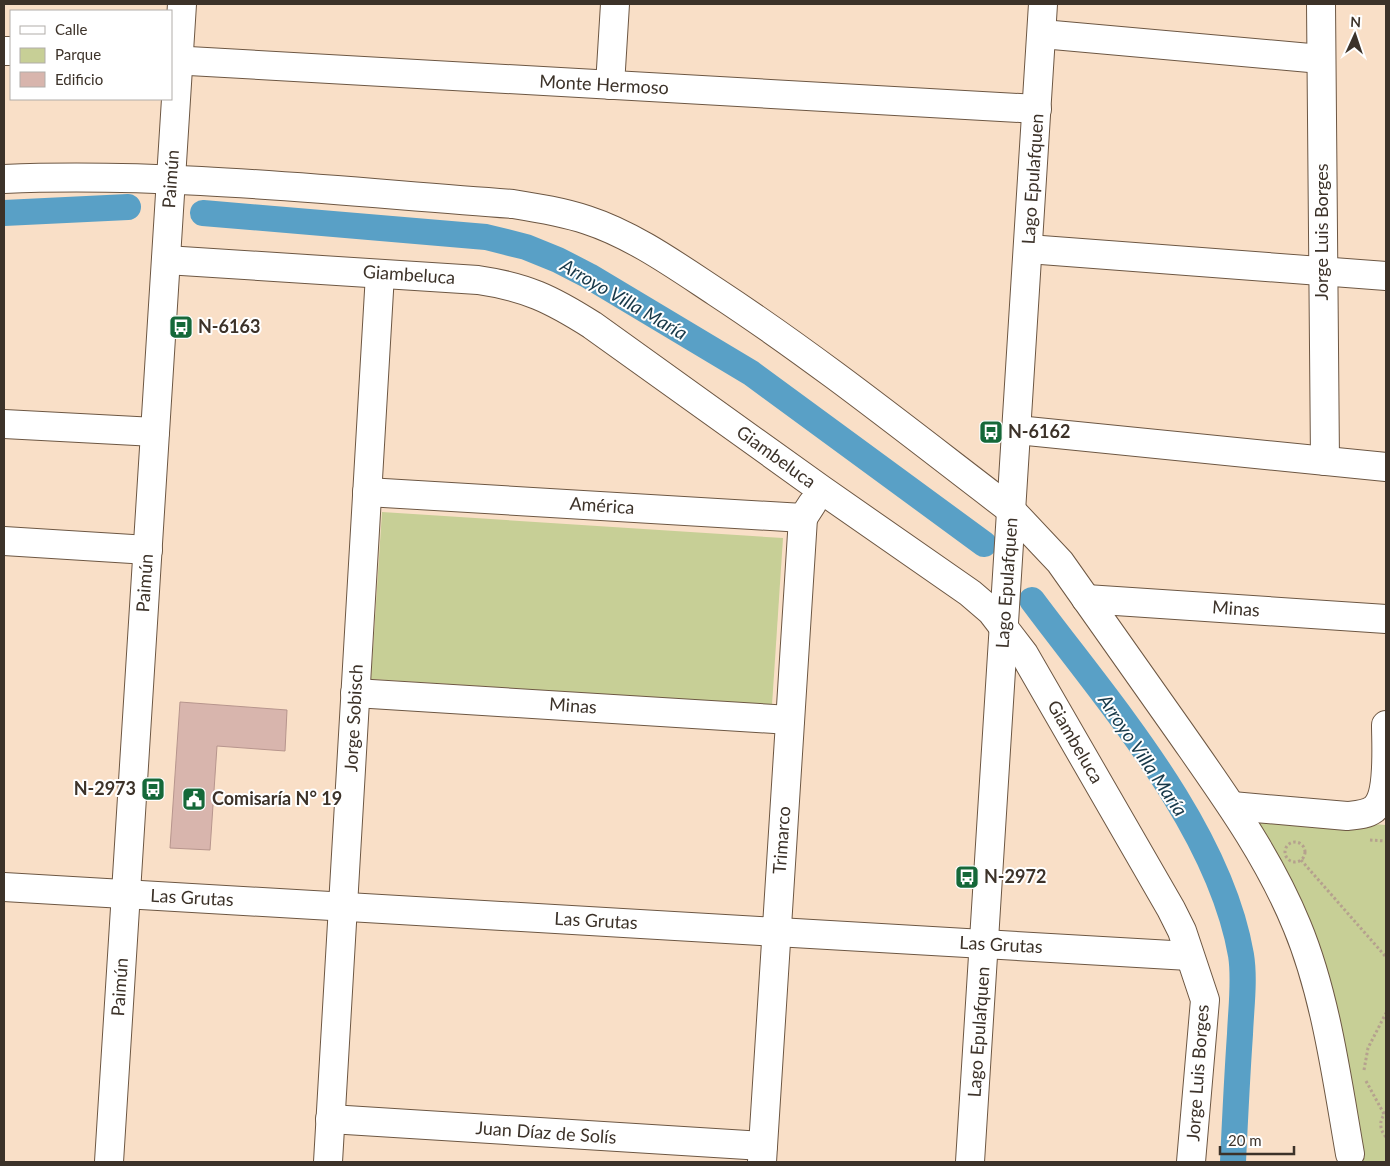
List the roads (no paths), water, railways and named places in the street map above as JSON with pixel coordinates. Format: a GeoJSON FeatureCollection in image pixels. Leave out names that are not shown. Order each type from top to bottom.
{"type":"FeatureCollection","features":[{"type":"Feature","properties":{"kind":"street","name":"Paimún"},"geometry":{"type":"LineString","coordinates":[[109,1162],[171,179],[175,60],[182,4]]}},
{"type":"Feature","properties":{"kind":"street"},"geometry":{"type":"LineString","coordinates":[[610,85],[615,4]]}},
{"type":"Feature","properties":{"kind":"street","name":"Lago Epulafquen"},"geometry":{"type":"LineString","coordinates":[[970,1162],[1044,4]]}},
{"type":"Feature","properties":{"kind":"street","name":"Jorge Luis Borges"},"geometry":{"type":"LineString","coordinates":[[1321,4],[1325,461]]}},
{"type":"Feature","properties":{"kind":"street"},"geometry":{"type":"LineString","coordinates":[[1042,34],[1321,59]]}},
{"type":"Feature","properties":{"kind":"street","name":"Monte Hermoso"},"geometry":{"type":"LineString","coordinates":[[175,60],[1037,109]]}},
{"type":"Feature","properties":{"kind":"street"},"geometry":{"type":"LineString","coordinates":[[4,179],[72,177],[171,179],[513,204],[552,210],[588,220],[622,235],[663,258],[790,342],[1011,510],[1060,562],[1232,806],[1260,850],[1298,928],[1320,1004],[1350,1154]]}},
{"type":"Feature","properties":{"kind":"street"},"geometry":{"type":"LineString","coordinates":[[1028,249],[1386,276]]}},
{"type":"Feature","properties":{"kind":"street","name":"Giambeluca"},"geometry":{"type":"LineString","coordinates":[[166,260],[478,280],[508,284],[535,292],[592,325],[822,490],[950,577],[991,612],[1024,654],[1166,900],[1182,932],[1189,956]]}},
{"type":"Feature","properties":{"kind":"street","name":"Jorge Sobisch"},"geometry":{"type":"LineString","coordinates":[[328,1162],[380,274]]}},
{"type":"Feature","properties":{"kind":"street"},"geometry":{"type":"LineString","coordinates":[[4,424],[155,432]]}},
{"type":"Feature","properties":{"kind":"street"},"geometry":{"type":"LineString","coordinates":[[1017,430],[1386,467]]}},
{"type":"Feature","properties":{"kind":"street"},"geometry":{"type":"LineString","coordinates":[[803,518],[822,490]]}},
{"type":"Feature","properties":{"kind":"street","name":"América"},"geometry":{"type":"LineString","coordinates":[[367,492],[803,518]]}},
{"type":"Feature","properties":{"kind":"street","name":"Trimarco"},"geometry":{"type":"LineString","coordinates":[[762,1154],[803,518]]}},
{"type":"Feature","properties":{"kind":"street"},"geometry":{"type":"LineString","coordinates":[[4,541],[148,550]]}},
{"type":"Feature","properties":{"kind":"street","name":"Minas"},"geometry":{"type":"LineString","coordinates":[[1086,599],[1386,619]]}},
{"type":"Feature","properties":{"kind":"street","name":"Minas"},"geometry":{"type":"LineString","coordinates":[[355,693],[790,720]]}},
{"type":"Feature","properties":{"kind":"street"},"geometry":{"type":"LineString","coordinates":[[1232,806],[1347,816],[1362,814],[1374,809],[1382,798],[1385,785],[1386,725]]}},
{"type":"Feature","properties":{"kind":"street","name":"Las Grutas"},"geometry":{"type":"LineString","coordinates":[[4,887],[1189,956]]}},
{"type":"Feature","properties":{"kind":"street","name":"Jorge Luis Borges"},"geometry":{"type":"LineString","coordinates":[[1189,956],[1205,1000],[1191,1162]]}},
{"type":"Feature","properties":{"kind":"street","name":"Juan Díaz de Solís"},"geometry":{"type":"LineString","coordinates":[[330,1119],[762,1154]]}},
{"type":"Feature","properties":{"kind":"waterway","name":"Arroyo Villa María"},"geometry":{"type":"LineString","coordinates":[[4,213],[128,207]]}},
{"type":"Feature","properties":{"kind":"waterway","name":"Arroyo Villa María"},"geometry":{"type":"LineString","coordinates":[[203,213],[486,237],[526,247],[558,260],[589,276],[751,373],[984,544]]}},
{"type":"Feature","properties":{"kind":"waterway","name":"Arroyo Villa María"},"geometry":{"type":"LineString","coordinates":[[1032,600],[1126,723],[1157,768],[1185,813],[1210,860],[1229,907],[1241,955],[1243,974],[1233,1162]]}},
{"type":"Feature","properties":{"kind":"place","name":"N-6163"},"geometry":{"type":"Point","coordinates":[181,327]}},
{"type":"Feature","properties":{"kind":"place","name":"N-6162"},"geometry":{"type":"Point","coordinates":[991,432]}},
{"type":"Feature","properties":{"kind":"place","name":"N-2973"},"geometry":{"type":"Point","coordinates":[153,789]}},
{"type":"Feature","properties":{"kind":"place","name":"Comisaría N° 19"},"geometry":{"type":"Point","coordinates":[194,799]}},
{"type":"Feature","properties":{"kind":"place","name":"N-2972"},"geometry":{"type":"Point","coordinates":[967,877]}}]}
